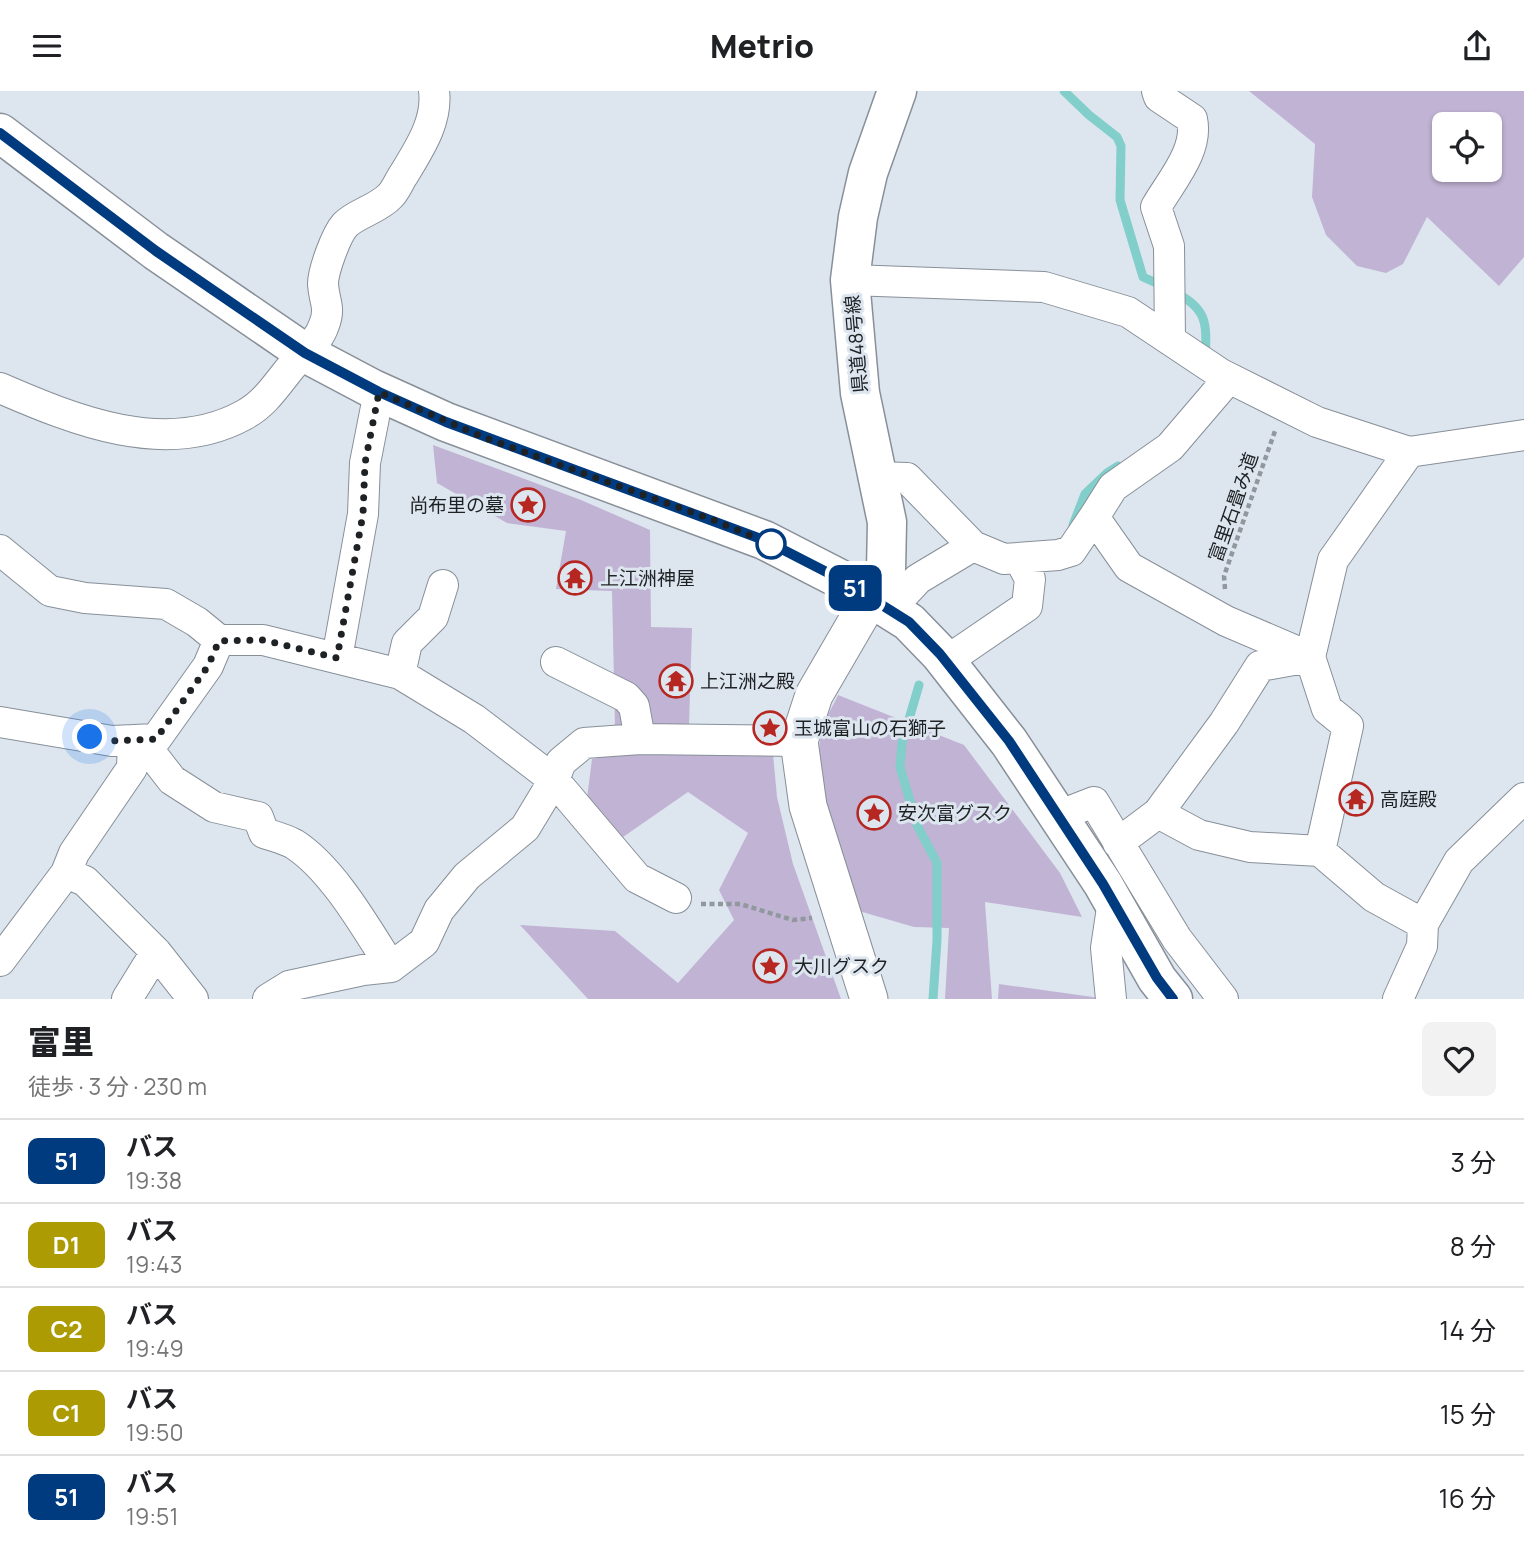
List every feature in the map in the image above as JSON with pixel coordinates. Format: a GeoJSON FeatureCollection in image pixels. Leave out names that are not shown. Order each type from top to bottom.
{"type":"FeatureCollection","features":[{"type":"Feature","properties":{"kind":"main road","name":"県道48号線"},"geometry":{"type":"LineString","coordinates":[[880,603],[886,571],[887,521],[860,393],[850,280],[858,217],[868,173],[897,91]]}},
{"type":"Feature","properties":{"kind":"main road"},"geometry":{"type":"LineString","coordinates":[[0,133],[156,251],[305,353],[379,392],[446,422],[764,540],[880,603],[909,622],[946,662],[1009,741],[1103,884],[1172,999]]}},
{"type":"Feature","properties":{"kind":"street"},"geometry":{"type":"LineString","coordinates":[[0,388],[55,412],[107,428],[161,434],[209,430],[245,415],[274,392],[292,366],[320,336],[329,312],[323,283],[329,257],[345,225],[375,208],[391,195],[424,140],[435,104],[434,91]]}},
{"type":"Feature","properties":{"kind":"street"},"geometry":{"type":"LineString","coordinates":[[1157,91],[1159,97],[1192,119],[1195,133],[1189,152],[1156,207],[1169,246],[1170,310],[1179,346]]}},
{"type":"Feature","properties":{"kind":"street"},"geometry":{"type":"LineString","coordinates":[[850,280],[1044,287],[1128,312],[1225,376],[1317,422],[1409,452],[1524,435]]}},
{"type":"Feature","properties":{"kind":"street"},"geometry":{"type":"LineString","coordinates":[[877,477],[907,478],[975,546],[1012,559],[1058,555],[1071,551],[1113,487],[1170,447],[1225,376]]}},
{"type":"Feature","properties":{"kind":"street"},"geometry":{"type":"LineString","coordinates":[[337,658],[363,514],[365,463],[379,392]]}},
{"type":"Feature","properties":{"kind":"street"},"geometry":{"type":"LineString","coordinates":[[1320,851],[1348,726],[1326,709],[1310,657],[1333,560],[1409,452]]}},
{"type":"Feature","properties":{"kind":"street"},"geometry":{"type":"LineString","coordinates":[[1094,517],[1129,567],[1226,621],[1310,657]]}},
{"type":"Feature","properties":{"kind":"street"},"geometry":{"type":"LineString","coordinates":[[869,999],[808,806],[799,741],[814,695],[880,603],[975,546]]}},
{"type":"Feature","properties":{"kind":"street"},"geometry":{"type":"LineString","coordinates":[[0,550],[50,591],[85,598],[166,604],[197,622],[219,641],[263,640],[400,674],[474,719],[554,780],[637,878],[677,898]]}},
{"type":"Feature","properties":{"kind":"street"},"geometry":{"type":"LineString","coordinates":[[946,662],[1027,606],[1030,579],[1012,559]]}},
{"type":"Feature","properties":{"kind":"street"},"geometry":{"type":"LineString","coordinates":[[400,674],[407,643],[433,617],[443,585]]}},
{"type":"Feature","properties":{"kind":"street"},"geometry":{"type":"LineString","coordinates":[[0,722],[112,741],[156,739],[208,666],[219,641]]}},
{"type":"Feature","properties":{"kind":"street"},"geometry":{"type":"LineString","coordinates":[[1118,843],[1158,813],[1224,723],[1260,666],[1310,657]]}},
{"type":"Feature","properties":{"kind":"street"},"geometry":{"type":"LineString","coordinates":[[556,662],[626,697],[634,706],[640,739]]}},
{"type":"Feature","properties":{"kind":"street"},"geometry":{"type":"LineString","coordinates":[[268,999],[289,986],[363,970],[391,967],[424,942],[439,910],[467,876],[525,828],[554,780],[561,762],[584,743],[640,739],[799,741]]}},
{"type":"Feature","properties":{"kind":"street"},"geometry":{"type":"LineString","coordinates":[[0,961],[66,873],[74,852],[132,768],[137,740]]}},
{"type":"Feature","properties":{"kind":"street"},"geometry":{"type":"LineString","coordinates":[[137,740],[172,780],[214,807],[258,817],[264,833],[292,843],[303,852],[337,885],[391,967]]}},
{"type":"Feature","properties":{"kind":"street"},"geometry":{"type":"LineString","coordinates":[[1398,999],[1422,946],[1423,924],[1459,861],[1524,798]]}},
{"type":"Feature","properties":{"kind":"street"},"geometry":{"type":"LineString","coordinates":[[1058,816],[1094,802],[1177,939],[1223,999]]}},
{"type":"Feature","properties":{"kind":"street"},"geometry":{"type":"LineString","coordinates":[[1158,813],[1199,835],[1250,847],[1320,851],[1374,897],[1423,924]]}},
{"type":"Feature","properties":{"kind":"street"},"geometry":{"type":"LineString","coordinates":[[66,873],[85,881],[156,952],[193,999]]}},
{"type":"Feature","properties":{"kind":"street"},"geometry":{"type":"LineString","coordinates":[[1111,999],[1106,949],[1113,901]]}},
{"type":"Feature","properties":{"kind":"street"},"geometry":{"type":"LineString","coordinates":[[127,999],[156,952]]}},
{"type":"Feature","properties":{"kind":"path","name":"富里石畳み道"},"geometry":{"type":"LineString","coordinates":[[1226,621],[1224,576],[1284,405]]}},
{"type":"Feature","properties":{"kind":"path"},"geometry":{"type":"LineString","coordinates":[[677,898],[694,904],[740,904],[793,920],[815,918]]}},
{"type":"Feature","properties":{"kind":"shaded area"},"geometry":{"type":"Polygon","coordinates":[[[1249,91],[1524,91],[1524,257],[1499,286],[1427,217],[1403,264],[1386,273],[1357,266],[1326,235],[1312,197],[1315,144],[1249,91]]]}},
{"type":"Feature","properties":{"kind":"shaded area"},"geometry":{"type":"Polygon","coordinates":[[[433,445],[581,500],[650,530],[651,627],[692,628],[689,726],[615,728],[612,591],[556,589],[566,531],[507,523],[437,483],[433,445]]]}},
{"type":"Feature","properties":{"kind":"shaded area"},"geometry":{"type":"Polygon","coordinates":[[[838,695],[964,745],[1060,873],[1082,917],[985,902],[992,999],[945,999],[949,928],[914,927],[859,911],[829,822],[820,774],[822,730],[838,695]]]}},
{"type":"Feature","properties":{"kind":"shaded area"},"geometry":{"type":"Polygon","coordinates":[[[642,750],[773,754],[777,797],[793,864],[841,999],[588,999],[520,925],[615,931],[678,983],[734,920],[719,890],[748,833],[688,792],[623,837],[587,798],[592,759],[642,750]]]}},
{"type":"Feature","properties":{"kind":"shaded area"},"geometry":{"type":"Polygon","coordinates":[[[999,984],[1100,998],[1100,999],[998,999],[999,984]]]}},
{"type":"Feature","properties":{"kind":"waterway"},"geometry":{"type":"LineString","coordinates":[[1064,91],[1117,137],[1121,146],[1120,200],[1143,277],[1163,286]]}},
{"type":"Feature","properties":{"kind":"waterway"},"geometry":{"type":"LineString","coordinates":[[1176,293],[1194,305],[1203,318],[1206,335],[1205,356]]}},
{"type":"Feature","properties":{"kind":"waterway"},"geometry":{"type":"LineString","coordinates":[[1073,525],[1085,494],[1118,466]]}},
{"type":"Feature","properties":{"kind":"waterway"},"geometry":{"type":"LineString","coordinates":[[919,685],[902,743],[900,767],[917,825],[937,863],[937,940],[933,999]]}},
{"type":"Feature","properties":{"kind":"bus line","name":"51"},"geometry":{"type":"LineString","coordinates":[[0,133],[156,251],[305,353],[379,392],[446,422],[764,540],[842,580],[909,622],[940,654],[1009,741],[1103,884],[1157,978],[1173,999]]}},
{"type":"Feature","properties":{"kind":"place","name":"尚布里の墓"},"geometry":{"type":"Point","coordinates":[528,505]}},
{"type":"Feature","properties":{"kind":"place","name":"上江洲神屋"},"geometry":{"type":"Point","coordinates":[575,578]}},
{"type":"Feature","properties":{"kind":"place","name":"上江洲之殿"},"geometry":{"type":"Point","coordinates":[676,681]}},
{"type":"Feature","properties":{"kind":"place","name":"玉城富山の石獅子"},"geometry":{"type":"Point","coordinates":[770,728]}},
{"type":"Feature","properties":{"kind":"place","name":"高庭殿"},"geometry":{"type":"Point","coordinates":[1356,799]}},
{"type":"Feature","properties":{"kind":"place","name":"安次富グスク"},"geometry":{"type":"Point","coordinates":[874,813]}},
{"type":"Feature","properties":{"kind":"place","name":"大川グスク"},"geometry":{"type":"Point","coordinates":[770,966]}},
{"type":"Feature","properties":{"kind":"route"},"geometry":{"type":"LineString","coordinates":[[90,737],[112,741],[156,739],[208,666],[219,641],[263,640],[337,658],[363,514],[365,463],[379,392],[488,439],[711,519],[771,544]]}}]}
